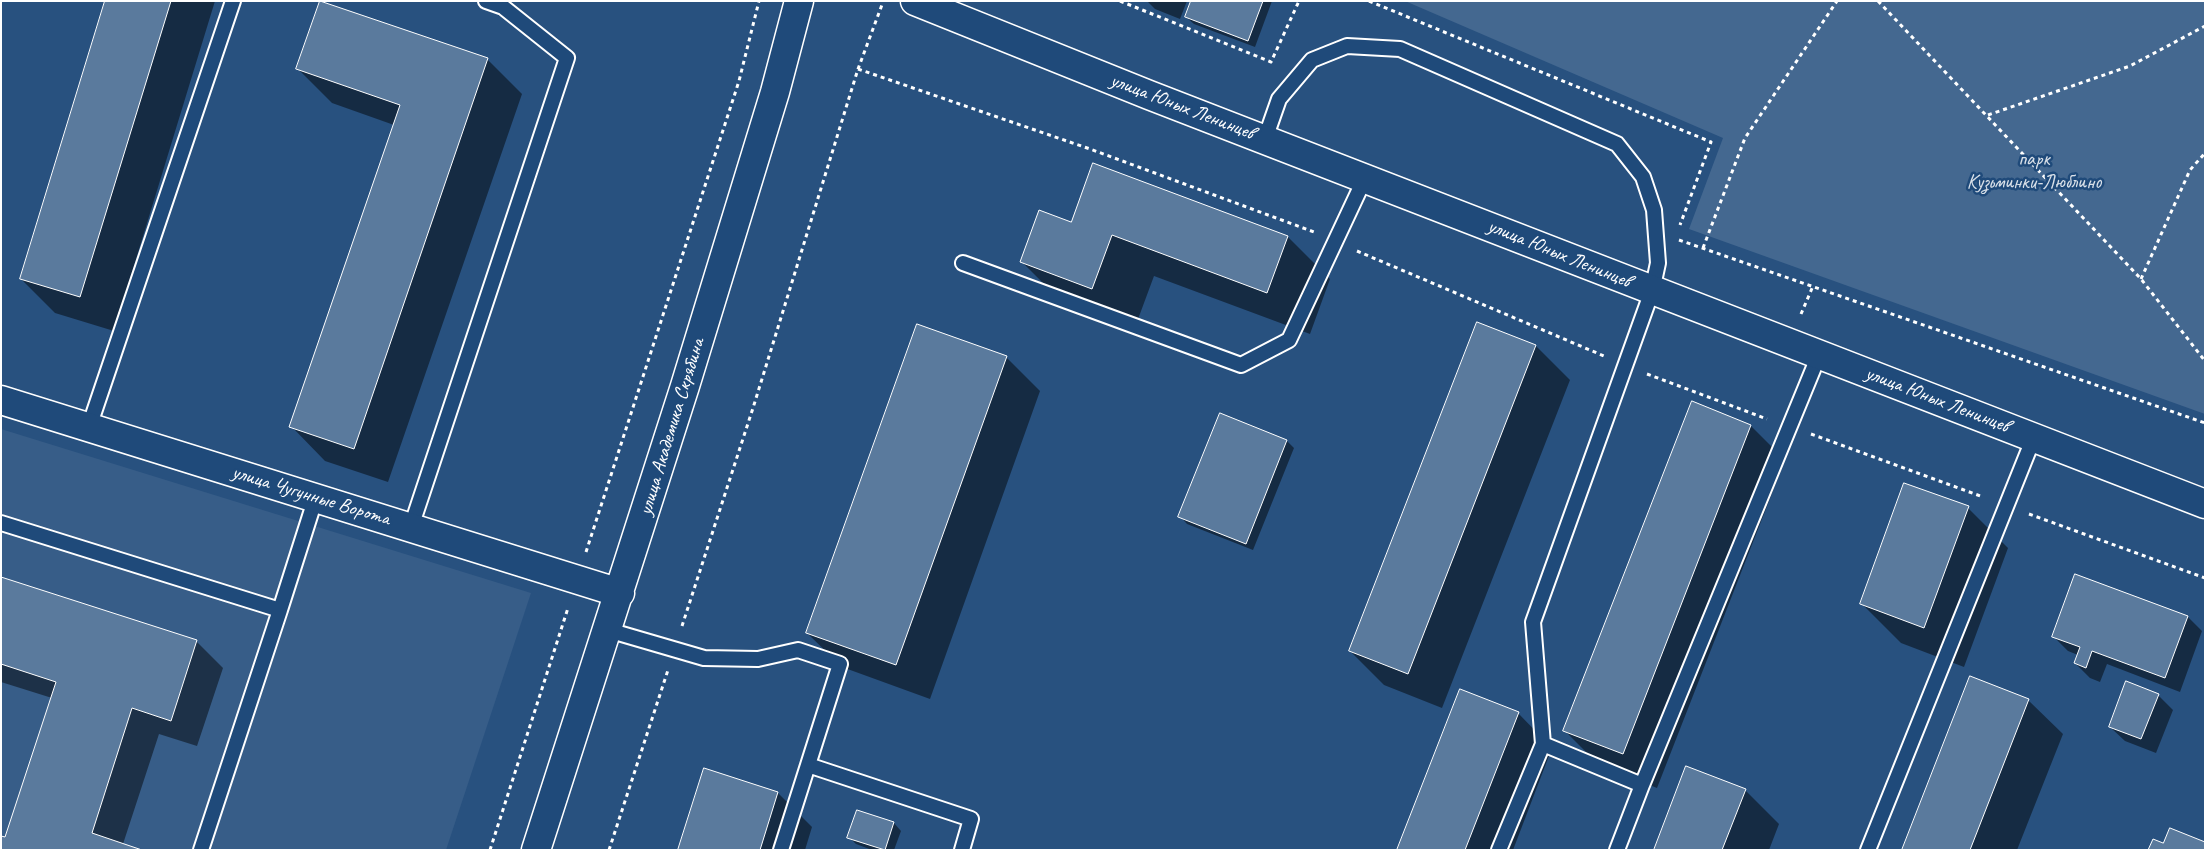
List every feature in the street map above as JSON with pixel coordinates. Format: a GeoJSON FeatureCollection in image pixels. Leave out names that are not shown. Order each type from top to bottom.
{"type":"FeatureCollection","features":[{"type":"Feature","properties":{"kind":"main road","name":"улица Академика Скрябина"},"geometry":{"type":"LineString","coordinates":[[536,850],[620,593],[775,92],[800,1]]}},
{"type":"Feature","properties":{"kind":"main road","name":"улица Юных Ленинцев"},"geometry":{"type":"LineString","coordinates":[[914,1],[1149,96],[1265,139],[1652,292],[2205,504]]}},
{"type":"Feature","properties":{"kind":"main road","name":"улица Чугунные Ворота"},"geometry":{"type":"LineString","coordinates":[[1,400],[620,593]]}},
{"type":"Feature","properties":{"kind":"lane"},"geometry":{"type":"LineString","coordinates":[[89,427],[233,1]]}},
{"type":"Feature","properties":{"kind":"lane"},"geometry":{"type":"LineString","coordinates":[[411,527],[568,58],[504,4],[486,1]]}},
{"type":"Feature","properties":{"kind":"lane"},"geometry":{"type":"LineString","coordinates":[[1265,139],[1279,99],[1312,60],[1347,46],[1400,49],[1617,144],[1642,177],[1654,210],[1658,263],[1652,292],[1533,622],[1542,744],[1499,850]]}},
{"type":"Feature","properties":{"kind":"lane"},"geometry":{"type":"LineString","coordinates":[[963,263],[1241,365],[1289,340],[1365,178]]}},
{"type":"Feature","properties":{"kind":"lane"},"geometry":{"type":"LineString","coordinates":[[1617,850],[1818,355]]}},
{"type":"Feature","properties":{"kind":"lane"},"geometry":{"type":"LineString","coordinates":[[1868,850],[2034,438]]}},
{"type":"Feature","properties":{"kind":"lane"},"geometry":{"type":"LineString","coordinates":[[201,850],[316,497]]}},
{"type":"Feature","properties":{"kind":"lane"},"geometry":{"type":"LineString","coordinates":[[1,523],[280,610]]}},
{"type":"Feature","properties":{"kind":"lane"},"geometry":{"type":"LineString","coordinates":[[608,630],[704,658],[758,659],[798,650],[840,664],[782,850]]}},
{"type":"Feature","properties":{"kind":"lane"},"geometry":{"type":"LineString","coordinates":[[1542,744],[1642,785]]}},
{"type":"Feature","properties":{"kind":"lane"},"geometry":{"type":"LineString","coordinates":[[808,765],[971,819],[962,850]]}},
{"type":"Feature","properties":{"kind":"path"},"geometry":{"type":"LineString","coordinates":[[490,850],[739,81],[759,1]]}},
{"type":"Feature","properties":{"kind":"path"},"geometry":{"type":"LineString","coordinates":[[609,850],[753,408],[858,69],[884,1]]}},
{"type":"Feature","properties":{"kind":"path"},"geometry":{"type":"LineString","coordinates":[[1120,1],[1271,62],[1299,1]]}},
{"type":"Feature","properties":{"kind":"path"},"geometry":{"type":"LineString","coordinates":[[1703,248],[1745,138],[1837,1]]}},
{"type":"Feature","properties":{"kind":"path"},"geometry":{"type":"LineString","coordinates":[[1878,1],[1988,115],[2141,279],[2205,360]]}},
{"type":"Feature","properties":{"kind":"path"},"geometry":{"type":"LineString","coordinates":[[1988,115],[2130,66],[2205,26]]}},
{"type":"Feature","properties":{"kind":"path"},"geometry":{"type":"LineString","coordinates":[[858,69],[1090,149],[1335,241],[1626,365],[1789,427],[2205,578]]}},
{"type":"Feature","properties":{"kind":"path"},"geometry":{"type":"LineString","coordinates":[[2141,279],[2190,170],[2205,153]]}},
{"type":"Feature","properties":{"kind":"path"},"geometry":{"type":"LineString","coordinates":[[1675,238],[2205,423]]}},
{"type":"Feature","properties":{"kind":"shaded area"},"geometry":{"type":"Polygon","coordinates":[[[1,429],[531,593],[446,850],[1,850],[1,429]]]}},
{"type":"Feature","properties":{"kind":"green space","name":"парк Кузьминки-Люблино"},"geometry":{"type":"Polygon","coordinates":[[[1405,1],[2205,1],[2205,414],[1689,229],[1723,138],[1405,1]]]}},
{"type":"Feature","properties":{"kind":"building"},"geometry":{"type":"Polygon","coordinates":[[[105,1],[171,1],[80,297],[20,279],[105,1]]]}},
{"type":"Feature","properties":{"kind":"building"},"geometry":{"type":"Polygon","coordinates":[[[320,1],[488,58],[354,449],[289,427],[400,105],[296,69],[320,1]]]}},
{"type":"Feature","properties":{"kind":"building"},"geometry":{"type":"Polygon","coordinates":[[[1191,1],[1263,1],[1248,41],[1185,17],[1191,1]]]}},
{"type":"Feature","properties":{"kind":"building"},"geometry":{"type":"Polygon","coordinates":[[[1093,163],[1288,236],[1267,293],[1112,235],[1092,289],[1020,262],[1039,210],[1071,222],[1093,163]]]}},
{"type":"Feature","properties":{"kind":"building"},"geometry":{"type":"Polygon","coordinates":[[[1477,322],[1536,345],[1408,674],[1349,651],[1477,322]]]}},
{"type":"Feature","properties":{"kind":"building"},"geometry":{"type":"Polygon","coordinates":[[[917,324],[1007,356],[896,665],[806,633],[917,324]]]}},
{"type":"Feature","properties":{"kind":"building"},"geometry":{"type":"Polygon","coordinates":[[[1692,401],[1751,425],[1623,754],[1563,731],[1692,401]]]}},
{"type":"Feature","properties":{"kind":"building"},"geometry":{"type":"Polygon","coordinates":[[[1220,413],[1287,440],[1246,544],[1178,517],[1220,413]]]}},
{"type":"Feature","properties":{"kind":"building"},"geometry":{"type":"Polygon","coordinates":[[[1904,483],[1969,506],[1924,628],[1860,604],[1904,483]]]}},
{"type":"Feature","properties":{"kind":"building"},"geometry":{"type":"Polygon","coordinates":[[[2075,574],[2188,616],[2165,678],[2092,651],[2086,668],[2074,663],[2080,647],[2052,637],[2075,574]]]}},
{"type":"Feature","properties":{"kind":"building"},"geometry":{"type":"Polygon","coordinates":[[[1,577],[197,640],[171,721],[132,708],[92,833],[142,850],[1,850],[1,836],[5,837],[56,682],[1,664],[1,577]]]}},
{"type":"Feature","properties":{"kind":"building"},"geometry":{"type":"Polygon","coordinates":[[[1970,676],[2029,699],[1970,850],[1902,850],[1970,676]]]}},
{"type":"Feature","properties":{"kind":"building"},"geometry":{"type":"Polygon","coordinates":[[[2126,681],[2159,694],[2141,739],[2109,727],[2126,681]]]}},
{"type":"Feature","properties":{"kind":"building"},"geometry":{"type":"Polygon","coordinates":[[[1460,689],[1519,712],[1465,850],[1397,850],[1460,689]]]}},
{"type":"Feature","properties":{"kind":"building"},"geometry":{"type":"Polygon","coordinates":[[[1686,766],[1746,789],[1722,850],[1654,850],[1686,766]]]}},
{"type":"Feature","properties":{"kind":"building"},"geometry":{"type":"Polygon","coordinates":[[[704,768],[778,792],[760,850],[678,850],[704,768]]]}},
{"type":"Feature","properties":{"kind":"building"},"geometry":{"type":"Polygon","coordinates":[[[857,810],[894,822],[885,850],[847,838],[857,810]]]}},
{"type":"Feature","properties":{"kind":"building"},"geometry":{"type":"Polygon","coordinates":[[[2170,828],[2205,842],[2205,850],[2148,850],[2153,839],[2163,843],[2170,828]]]}}]}
